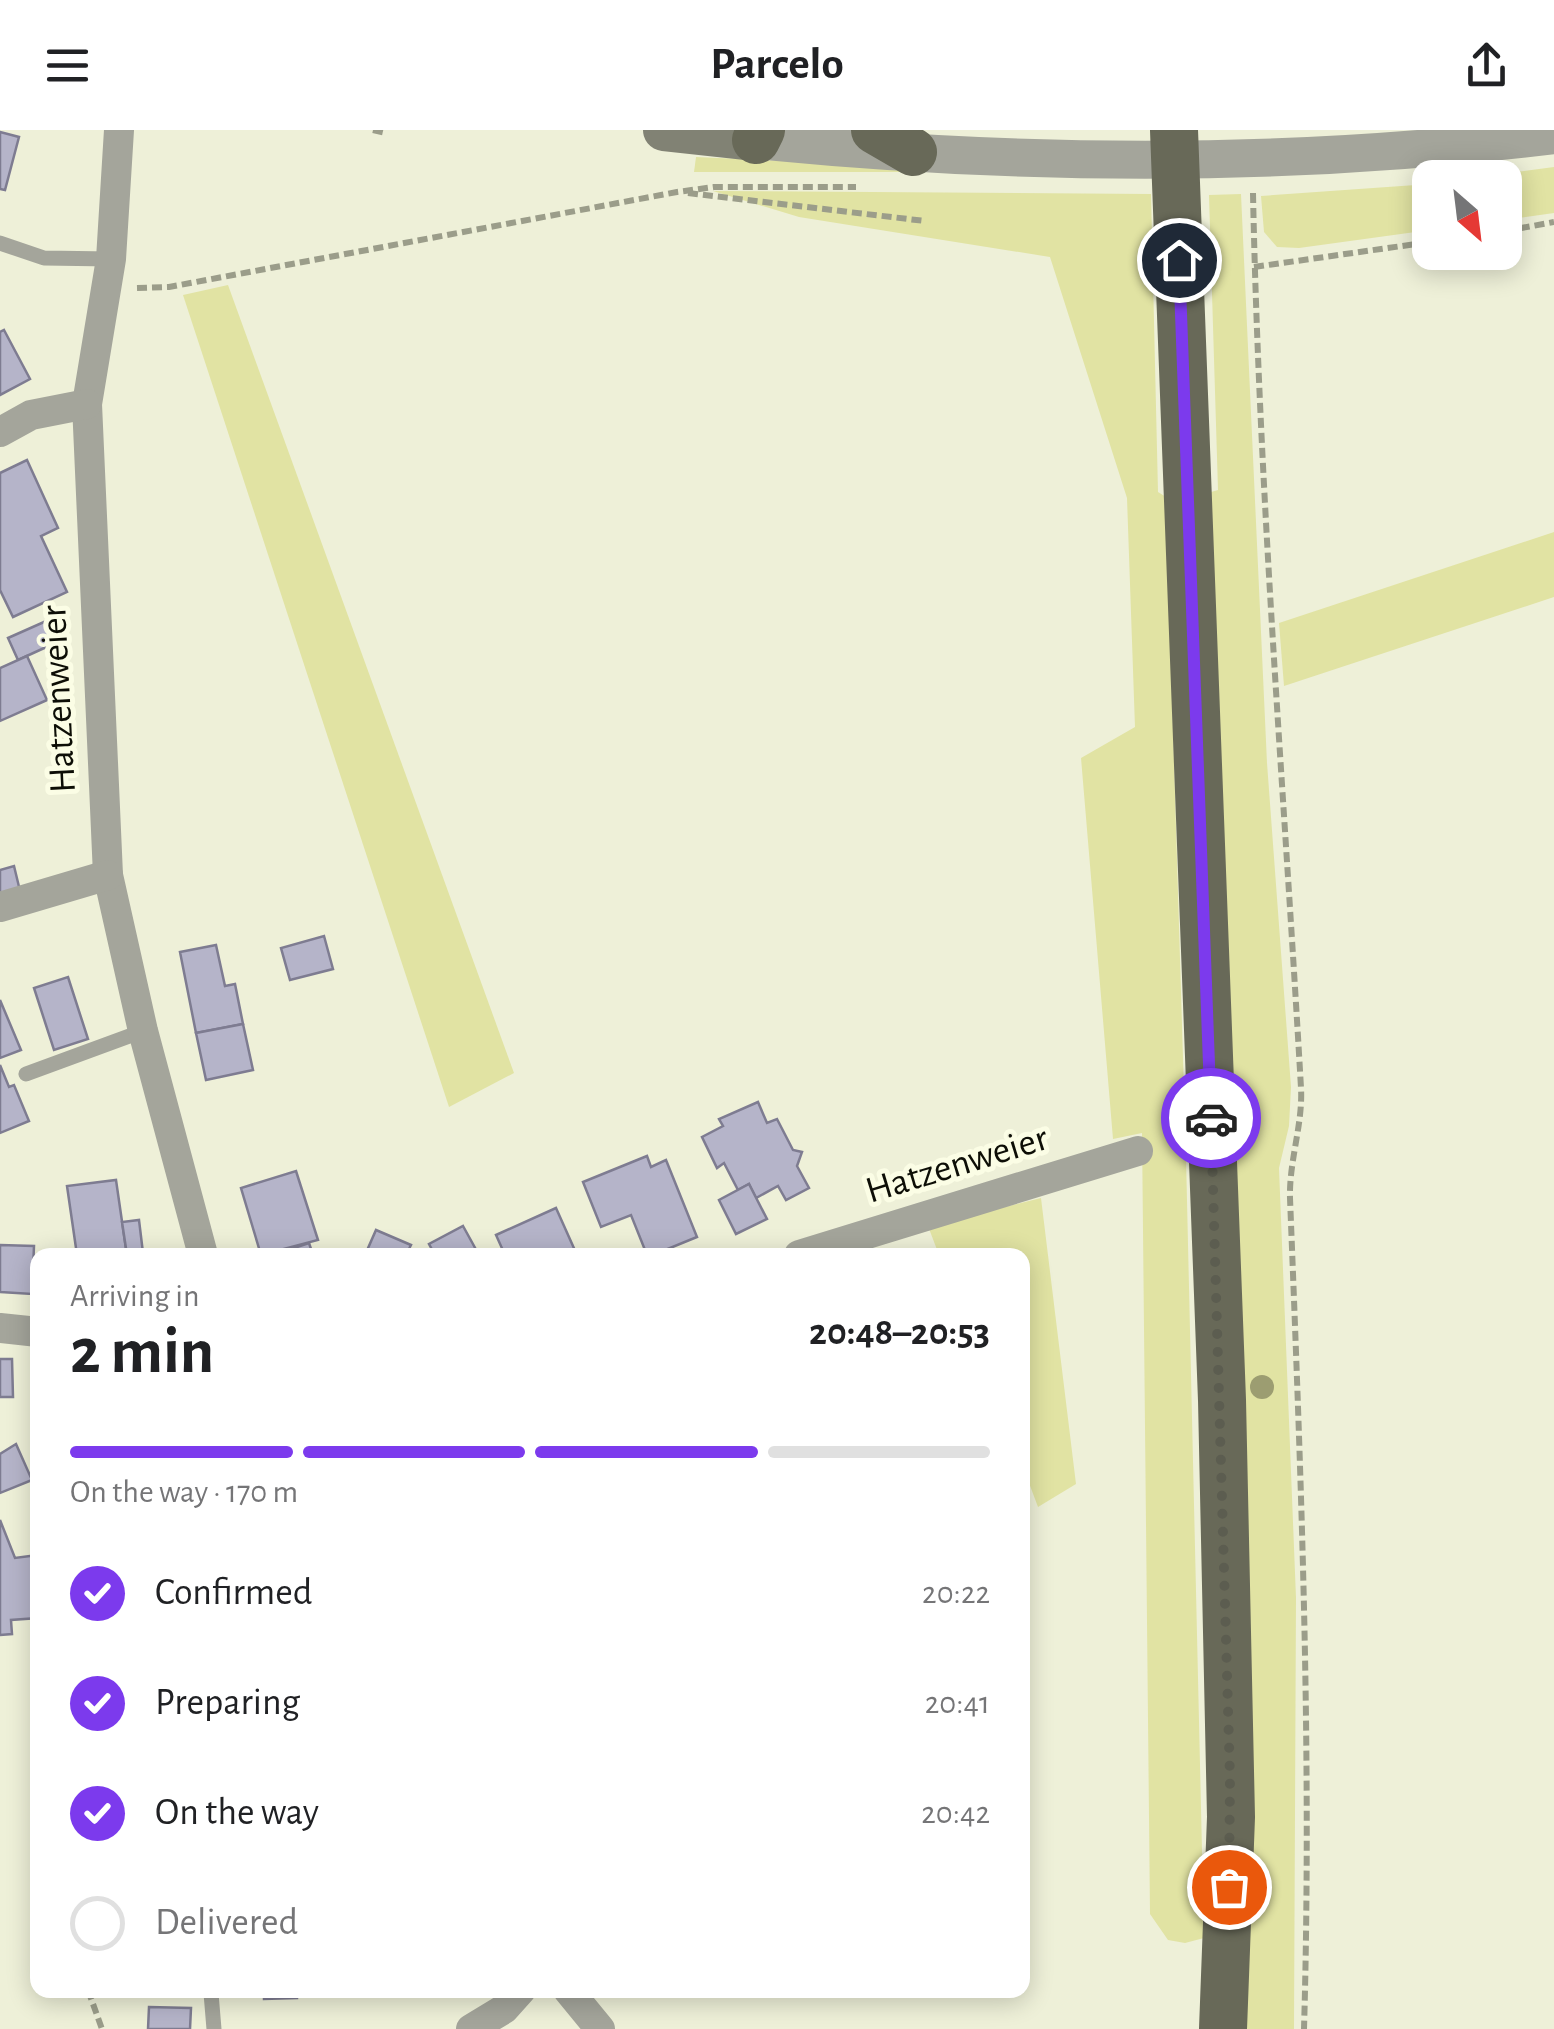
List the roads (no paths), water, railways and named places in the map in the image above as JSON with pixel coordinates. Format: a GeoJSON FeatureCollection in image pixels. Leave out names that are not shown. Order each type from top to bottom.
{"type":"FeatureCollection","features":[{"type":"Feature","properties":{"kind":"main road"},"geometry":{"type":"LineString","coordinates":[[664,130],[741,134]]}},
{"type":"Feature","properties":{"kind":"main road"},"geometry":{"type":"LineString","coordinates":[[1174,130],[1222,1400],[1231,1816],[1223,2029]]}},
{"type":"Feature","properties":{"kind":"street","name":"Hatzenweier"},"geometry":{"type":"LineString","coordinates":[[119,130],[108,274],[87,404],[108,875],[143,1031],[202,1248]]}},
{"type":"Feature","properties":{"kind":"street"},"geometry":{"type":"LineString","coordinates":[[741,134],[894,141],[1050,157],[1301,156],[1554,135]]}},
{"type":"Feature","properties":{"kind":"street"},"geometry":{"type":"LineString","coordinates":[[0,432],[30,415],[87,404]]}},
{"type":"Feature","properties":{"kind":"street"},"geometry":{"type":"LineString","coordinates":[[0,907],[108,875]]}},
{"type":"Feature","properties":{"kind":"street","name":"Hatzenweier"},"geometry":{"type":"LineString","coordinates":[[822,1248],[1138,1151]]}},
{"type":"Feature","properties":{"kind":"street"},"geometry":{"type":"LineString","coordinates":[[0,1328],[30,1331]]}},
{"type":"Feature","properties":{"kind":"street"},"geometry":{"type":"LineString","coordinates":[[472,2029],[514,1998]]}},
{"type":"Feature","properties":{"kind":"street"},"geometry":{"type":"LineString","coordinates":[[575,1998],[600,2029]]}},
{"type":"Feature","properties":{"kind":"lane"},"geometry":{"type":"LineString","coordinates":[[0,244],[108,274]]}},
{"type":"Feature","properties":{"kind":"lane"},"geometry":{"type":"LineString","coordinates":[[26,1074],[143,1031]]}},
{"type":"Feature","properties":{"kind":"lane"},"geometry":{"type":"LineString","coordinates":[[211,1998],[214,2029]]}}]}
